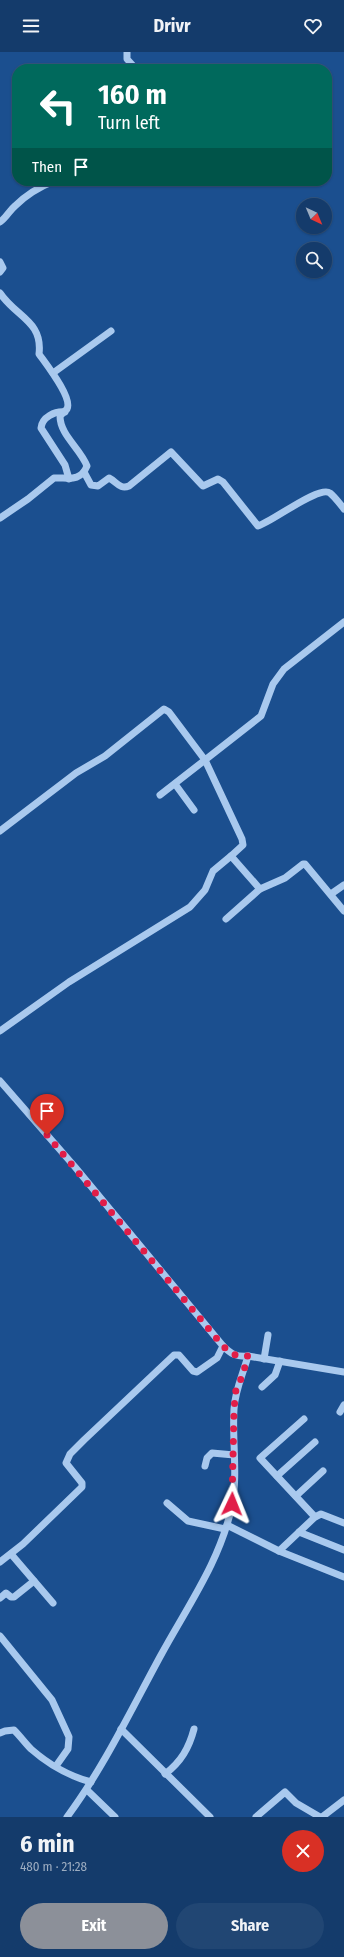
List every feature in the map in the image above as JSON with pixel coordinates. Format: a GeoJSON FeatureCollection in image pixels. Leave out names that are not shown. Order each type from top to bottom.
{"type":"FeatureCollection","features":[{"type":"Feature","properties":{"kind":"street"},"geometry":{"type":"LineString","coordinates":[[127,52],[128,59],[132,64]]}},
{"type":"Feature","properties":{"kind":"street"},"geometry":{"type":"LineString","coordinates":[[0,222],[8,215],[13,207],[41,186]]}},
{"type":"Feature","properties":{"kind":"street"},"geometry":{"type":"LineString","coordinates":[[0,262],[3,268],[0,272]]}},
{"type":"Feature","properties":{"kind":"street"},"geometry":{"type":"LineString","coordinates":[[0,293],[36,331],[40,342],[39,354],[53,373],[68,403],[68,406],[60,416],[63,431],[83,456],[86,466],[84,472],[69,480],[54,478],[28,499],[0,518]]}},
{"type":"Feature","properties":{"kind":"street"},"geometry":{"type":"LineString","coordinates":[[53,373],[111,330]]}},
{"type":"Feature","properties":{"kind":"street"},"geometry":{"type":"LineString","coordinates":[[64,412],[57,412],[51,415],[42,424],[41,428],[65,465],[69,480]]}},
{"type":"Feature","properties":{"kind":"street"},"geometry":{"type":"LineString","coordinates":[[84,472],[91,486],[98,486],[109,478],[121,487],[125,488],[171,452],[203,486],[218,479],[223,482],[258,526],[310,497],[326,492],[330,493],[344,509]]}},
{"type":"Feature","properties":{"kind":"street"},"geometry":{"type":"LineString","coordinates":[[160,795],[261,716],[273,684],[284,669],[344,622]]}},
{"type":"Feature","properties":{"kind":"street"},"geometry":{"type":"LineString","coordinates":[[0,831],[76,773],[105,756],[164,709],[169,712],[205,760],[242,839],[242,845],[213,871],[205,890],[190,906],[69,982],[0,1031]]}},
{"type":"Feature","properties":{"kind":"street"},"geometry":{"type":"LineString","coordinates":[[175,784],[194,810]]}},
{"type":"Feature","properties":{"kind":"street"},"geometry":{"type":"LineString","coordinates":[[230,856],[260,890]]}},
{"type":"Feature","properties":{"kind":"street"},"geometry":{"type":"LineString","coordinates":[[226,919],[260,890],[285,878],[303,864],[308,865],[344,911]]}},
{"type":"Feature","properties":{"kind":"street"},"geometry":{"type":"LineString","coordinates":[[331,894],[344,885]]}},
{"type":"Feature","properties":{"kind":"street"},"geometry":{"type":"LineString","coordinates":[[0,1081],[75,1167],[230,1353],[238,1356],[264,1358],[344,1372]]}},
{"type":"Feature","properties":{"kind":"street"},"geometry":{"type":"LineString","coordinates":[[264,1358],[268,1335]]}},
{"type":"Feature","properties":{"kind":"street"},"geometry":{"type":"LineString","coordinates":[[0,1562],[11,1554],[82,1487],[82,1483],[67,1466],[67,1460],[70,1454],[174,1355],[179,1355],[194,1371],[197,1372],[219,1356],[223,1346]]}},
{"type":"Feature","properties":{"kind":"street"},"geometry":{"type":"LineString","coordinates":[[67,1817],[87,1790],[121,1729],[207,1572],[226,1527],[232,1504],[234,1409],[236,1389],[242,1377],[248,1356]]}},
{"type":"Feature","properties":{"kind":"street"},"geometry":{"type":"LineString","coordinates":[[262,1387],[275,1375],[280,1361]]}},
{"type":"Feature","properties":{"kind":"street"},"geometry":{"type":"LineString","coordinates":[[340,1412],[344,1405]]}},
{"type":"Feature","properties":{"kind":"street"},"geometry":{"type":"LineString","coordinates":[[304,1419],[260,1458],[315,1517]]}},
{"type":"Feature","properties":{"kind":"street"},"geometry":{"type":"LineString","coordinates":[[277,1476],[315,1442]]}},
{"type":"Feature","properties":{"kind":"street"},"geometry":{"type":"LineString","coordinates":[[205,1466],[207,1458],[212,1453],[234,1455]]}},
{"type":"Feature","properties":{"kind":"street"},"geometry":{"type":"LineString","coordinates":[[296,1496],[323,1471]]}},
{"type":"Feature","properties":{"kind":"street"},"geometry":{"type":"LineString","coordinates":[[166,1503],[192,1523],[226,1527],[279,1551],[344,1576]]}},
{"type":"Feature","properties":{"kind":"street"},"geometry":{"type":"LineString","coordinates":[[279,1551],[315,1517],[321,1514],[344,1523]]}},
{"type":"Feature","properties":{"kind":"street"},"geometry":{"type":"LineString","coordinates":[[299,1532],[344,1550]]}},
{"type":"Feature","properties":{"kind":"street"},"geometry":{"type":"LineString","coordinates":[[11,1554],[53,1603]]}},
{"type":"Feature","properties":{"kind":"street"},"geometry":{"type":"LineString","coordinates":[[0,1598],[6,1594],[14,1597],[34,1581]]}},
{"type":"Feature","properties":{"kind":"street"},"geometry":{"type":"LineString","coordinates":[[0,1636],[52,1700],[69,1737],[68,1749],[56,1766]]}},
{"type":"Feature","properties":{"kind":"street"},"geometry":{"type":"LineString","coordinates":[[121,1729],[210,1817]]}},
{"type":"Feature","properties":{"kind":"street"},"geometry":{"type":"LineString","coordinates":[[165,1774],[184,1755],[189,1747],[194,1729]]}},
{"type":"Feature","properties":{"kind":"street"},"geometry":{"type":"LineString","coordinates":[[0,1733],[14,1730],[30,1748],[56,1766],[72,1775],[91,1782]]}},
{"type":"Feature","properties":{"kind":"street"},"geometry":{"type":"LineString","coordinates":[[87,1790],[115,1817]]}},
{"type":"Feature","properties":{"kind":"street"},"geometry":{"type":"LineString","coordinates":[[256,1817],[285,1792],[296,1803],[321,1817],[344,1800]]}},
{"type":"Feature","properties":{"kind":"route"},"geometry":{"type":"LineString","coordinates":[[47,1135],[223,1346],[230,1353],[238,1356],[248,1356],[242,1377],[236,1389],[234,1409],[232,1504]]}}]}
